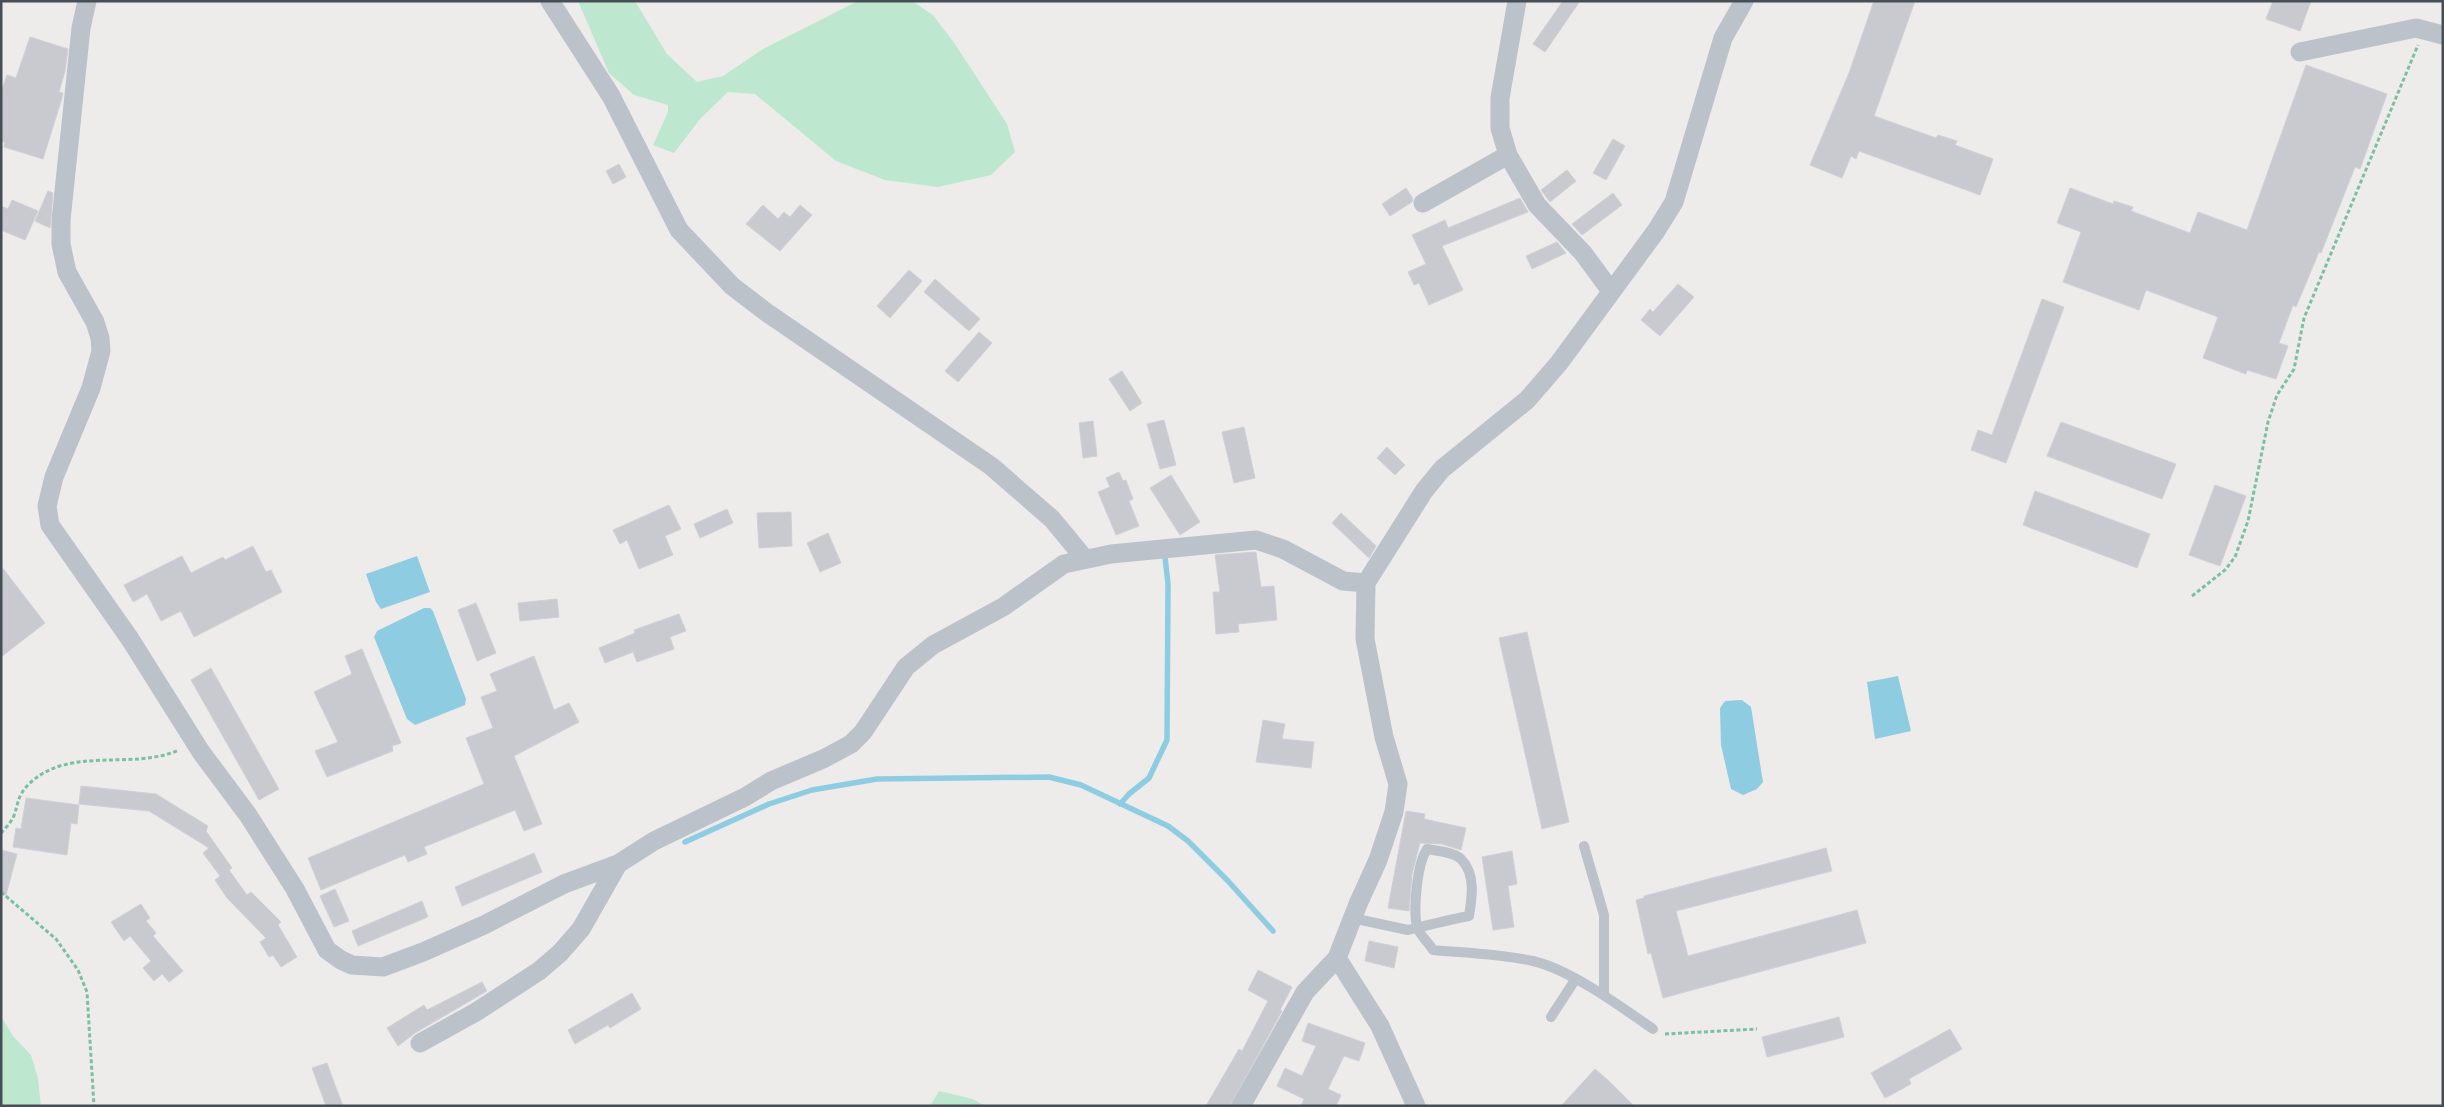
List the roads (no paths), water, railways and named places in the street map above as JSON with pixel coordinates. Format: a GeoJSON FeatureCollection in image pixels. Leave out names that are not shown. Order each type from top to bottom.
{"type":"FeatureCollection","features":[{"type":"Feature","properties":{"kind":"street"},"geometry":{"type":"LineString","coordinates":[[87,1],[81,28],[61,220],[61,244],[67,272],[95,322],[100,338],[101,351],[91,388],[54,477],[47,506],[50,525],[130,639],[195,742],[248,815],[295,889],[327,950],[352,965],[383,967],[423,952],[484,925],[564,884],[618,864],[654,841],[744,797],[771,780],[823,759],[851,744],[863,732],[906,667],[933,645],[1003,607],[1064,564],[1085,558],[1256,540],[1283,549],[1343,581],[1366,583]]}},
{"type":"Feature","properties":{"kind":"street"},"geometry":{"type":"LineString","coordinates":[[550,1],[611,96],[679,230],[712,266],[732,286],[766,312],[991,466],[1052,519],[1085,558]]}},
{"type":"Feature","properties":{"kind":"street"},"geometry":{"type":"LineString","coordinates":[[1517,1],[1500,98],[1500,128],[1508,155],[1537,206],[1583,252],[1611,291]]}},
{"type":"Feature","properties":{"kind":"street"},"geometry":{"type":"LineString","coordinates":[[1242,1106],[1305,992],[1338,958],[1352,918],[1378,860],[1394,812],[1398,784],[1384,737],[1365,639],[1366,583],[1424,491],[1442,469],[1527,400],[1559,363],[1656,231],[1674,202],[1723,38],[1744,1]]}},
{"type":"Feature","properties":{"kind":"street"},"geometry":{"type":"LineString","coordinates":[[2300,52],[2416,28],[2425,28],[2443,35]]}},
{"type":"Feature","properties":{"kind":"street"},"geometry":{"type":"LineString","coordinates":[[1423,203],[1508,155]]}},
{"type":"Feature","properties":{"kind":"street"},"geometry":{"type":"LineString","coordinates":[[420,1042],[476,1012],[538,971],[560,953],[581,929],[618,864]]}},
{"type":"Feature","properties":{"kind":"street"},"geometry":{"type":"LineString","coordinates":[[1338,958],[1380,1026],[1416,1106]]}},
{"type":"Feature","properties":{"kind":"lane"},"geometry":{"type":"LineString","coordinates":[[1584,846],[1604,915],[1604,995]]}},
{"type":"Feature","properties":{"kind":"lane"},"geometry":{"type":"LineString","coordinates":[[1352,918],[1408,930],[1418,928],[1469,916],[1473,890],[1461,859],[1427,849],[1422,857],[1416,898],[1418,928],[1433,950],[1533,961],[1561,972],[1604,995],[1653,1029]]}},
{"type":"Feature","properties":{"kind":"lane"},"geometry":{"type":"LineString","coordinates":[[1551,1017],[1575,980]]}},
{"type":"Feature","properties":{"kind":"water"},"geometry":{"type":"Polygon","coordinates":[[[417,556],[430,592],[381,609],[376,602],[366,574],[417,556]]]}},
{"type":"Feature","properties":{"kind":"water"},"geometry":{"type":"Polygon","coordinates":[[[424,608],[430,608],[433,611],[466,699],[465,705],[415,725],[407,719],[374,637],[377,631],[424,608]]]}},
{"type":"Feature","properties":{"kind":"water"},"geometry":{"type":"Polygon","coordinates":[[[1898,676],[1911,731],[1875,739],[1867,682],[1898,676]]]}},
{"type":"Feature","properties":{"kind":"water"},"geometry":{"type":"Polygon","coordinates":[[[1742,700],[1751,707],[1763,782],[1757,789],[1743,795],[1731,789],[1721,745],[1720,708],[1725,701],[1742,700]]]}},
{"type":"Feature","properties":{"kind":"waterway"},"geometry":{"type":"LineString","coordinates":[[1120,804],[1149,778],[1167,740],[1168,583],[1165,558]]}},
{"type":"Feature","properties":{"kind":"waterway"},"geometry":{"type":"LineString","coordinates":[[685,842],[769,804],[812,790],[877,779],[1049,777],[1081,785],[1168,826],[1188,841],[1228,881],[1273,931]]}}]}
